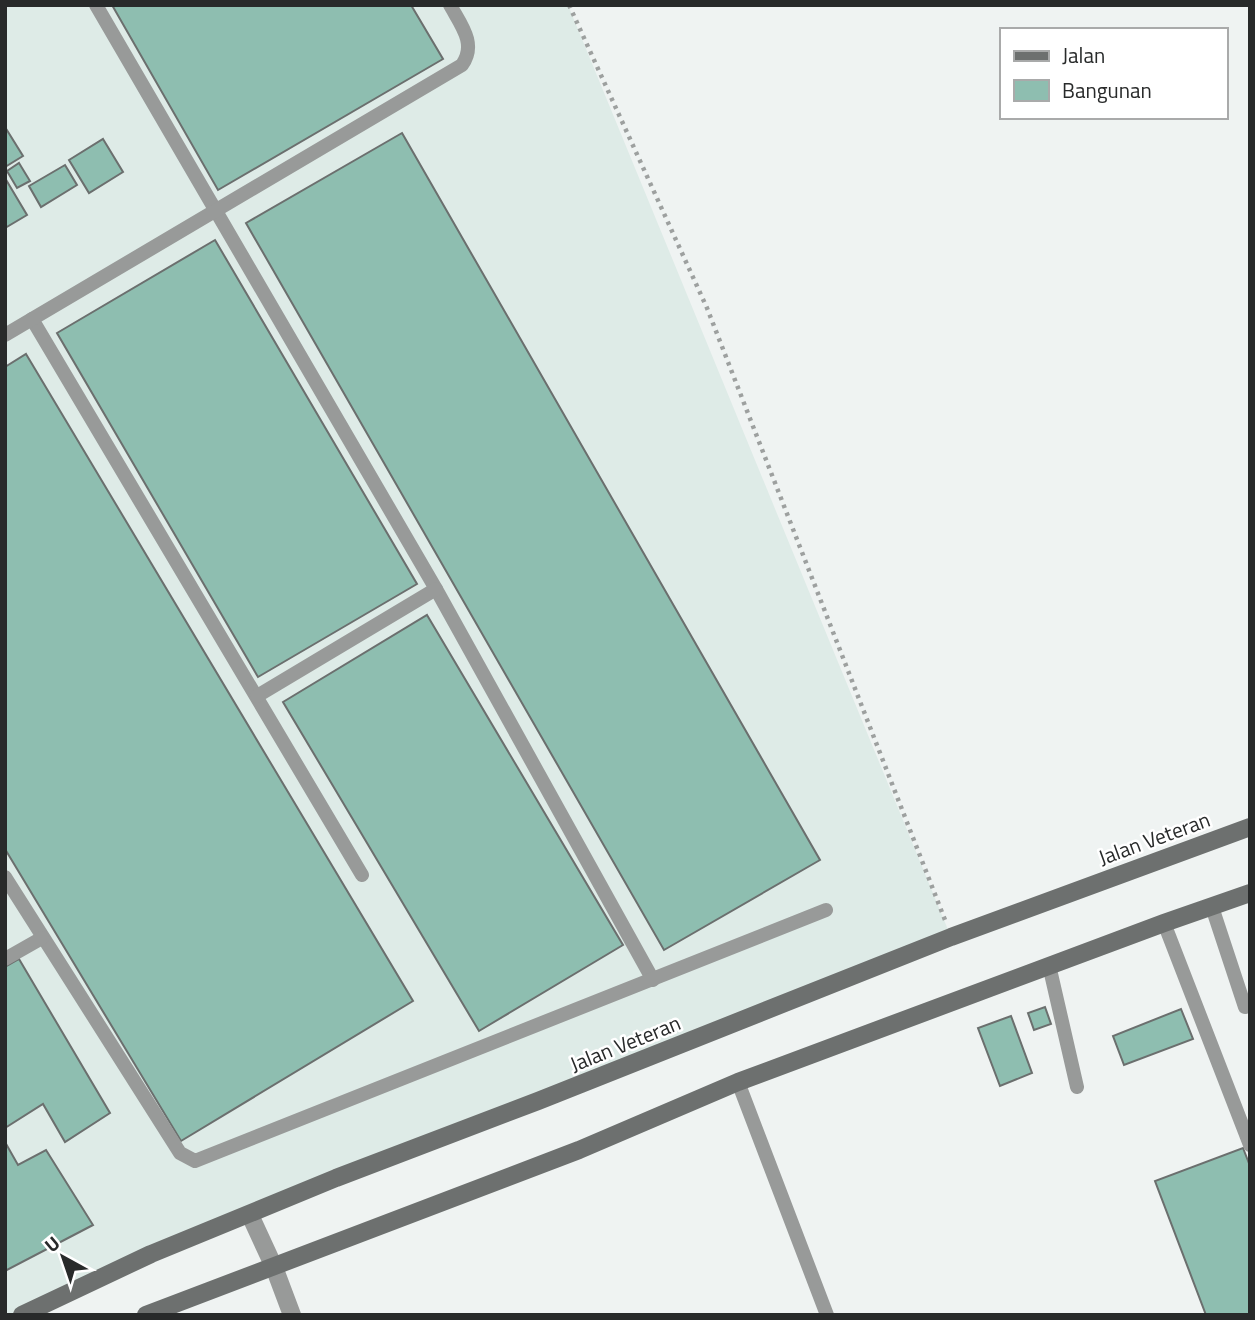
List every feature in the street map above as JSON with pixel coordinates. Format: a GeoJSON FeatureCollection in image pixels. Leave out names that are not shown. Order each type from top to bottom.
{"type":"FeatureCollection","features":[{"type":"Feature","properties":{"kind":"main road","name":"Jalan Veteran"},"geometry":{"type":"LineString","coordinates":[[22,1315],[151,1254],[250,1214],[951,937],[1250,827]]}},
{"type":"Feature","properties":{"kind":"main road"},"geometry":{"type":"LineString","coordinates":[[146,1315],[579,1150],[738,1082],[1250,893]]}},
{"type":"Feature","properties":{"kind":"street"},"geometry":{"type":"LineString","coordinates":[[250,1214],[292,1315]]}},
{"type":"Feature","properties":{"kind":"lane"},"geometry":{"type":"LineString","coordinates":[[96,5],[436,589],[653,979]]}},
{"type":"Feature","properties":{"kind":"lane"},"geometry":{"type":"LineString","coordinates":[[5,335],[461,65],[468,56],[469,43],[450,5]]}},
{"type":"Feature","properties":{"kind":"lane"},"geometry":{"type":"LineString","coordinates":[[32,319],[362,875]]}},
{"type":"Feature","properties":{"kind":"lane"},"geometry":{"type":"LineString","coordinates":[[257,696],[436,589]]}},
{"type":"Feature","properties":{"kind":"lane"},"geometry":{"type":"LineString","coordinates":[[5,877],[180,1153],[195,1161],[826,910]]}},
{"type":"Feature","properties":{"kind":"lane"},"geometry":{"type":"LineString","coordinates":[[1212,907],[1248,1010]]}},
{"type":"Feature","properties":{"kind":"lane"},"geometry":{"type":"LineString","coordinates":[[1164,923],[1250,1144]]}},
{"type":"Feature","properties":{"kind":"lane"},"geometry":{"type":"LineString","coordinates":[[5,959],[42,938]]}},
{"type":"Feature","properties":{"kind":"lane"},"geometry":{"type":"LineString","coordinates":[[1049,965],[1077,1087]]}},
{"type":"Feature","properties":{"kind":"lane"},"geometry":{"type":"LineString","coordinates":[[738,1082],[827,1315]]}},
{"type":"Feature","properties":{"kind":"path"},"geometry":{"type":"LineString","coordinates":[[569,5],[707,308],[951,937]]}},
{"type":"Feature","properties":{"kind":"shaded area"},"geometry":{"type":"Polygon","coordinates":[[[5,5],[568,5],[951,937],[250,1215],[28,1315],[5,1315],[5,5]]]}},
{"type":"Feature","properties":{"kind":"building"},"geometry":{"type":"Polygon","coordinates":[[[112,5],[411,5],[443,59],[218,190],[112,5]]]}},
{"type":"Feature","properties":{"kind":"building"},"geometry":{"type":"Polygon","coordinates":[[[5,127],[23,156],[5,167],[5,127]]]}},
{"type":"Feature","properties":{"kind":"building"},"geometry":{"type":"Polygon","coordinates":[[[402,133],[820,860],[664,950],[246,223],[402,133]]]}},
{"type":"Feature","properties":{"kind":"building"},"geometry":{"type":"Polygon","coordinates":[[[103,139],[123,172],[89,193],[69,160],[103,139]]]}},
{"type":"Feature","properties":{"kind":"building"},"geometry":{"type":"Polygon","coordinates":[[[19,163],[30,181],[17,188],[7,171],[19,163]]]}},
{"type":"Feature","properties":{"kind":"building"},"geometry":{"type":"Polygon","coordinates":[[[65,165],[77,185],[41,207],[29,186],[65,165]]]}},
{"type":"Feature","properties":{"kind":"building"},"geometry":{"type":"Polygon","coordinates":[[[5,178],[27,215],[5,228],[5,178]]]}},
{"type":"Feature","properties":{"kind":"building"},"geometry":{"type":"Polygon","coordinates":[[[215,240],[417,584],[258,677],[57,333],[215,240]]]}},
{"type":"Feature","properties":{"kind":"building"},"geometry":{"type":"Polygon","coordinates":[[[26,354],[413,1001],[181,1141],[5,849],[5,367],[26,354]]]}},
{"type":"Feature","properties":{"kind":"building"},"geometry":{"type":"Polygon","coordinates":[[[427,615],[623,945],[479,1031],[283,702],[427,615]]]}},
{"type":"Feature","properties":{"kind":"building"},"geometry":{"type":"Polygon","coordinates":[[[19,959],[110,1113],[65,1142],[43,1104],[5,1128],[5,967],[19,959]]]}},
{"type":"Feature","properties":{"kind":"building"},"geometry":{"type":"Polygon","coordinates":[[[1045,1007],[1051,1024],[1034,1030],[1028,1013],[1045,1007]]]}},
{"type":"Feature","properties":{"kind":"building"},"geometry":{"type":"Polygon","coordinates":[[[1181,1009],[1193,1039],[1124,1065],[1113,1036],[1181,1009]]]}},
{"type":"Feature","properties":{"kind":"building"},"geometry":{"type":"Polygon","coordinates":[[[1011,1016],[1032,1073],[1000,1086],[978,1028],[1011,1016]]]}},
{"type":"Feature","properties":{"kind":"building"},"geometry":{"type":"Polygon","coordinates":[[[5,1142],[18,1165],[46,1150],[93,1225],[5,1271],[5,1142]]]}},
{"type":"Feature","properties":{"kind":"building"},"geometry":{"type":"Polygon","coordinates":[[[1243,1148],[1250,1166],[1250,1315],[1206,1315],[1155,1181],[1243,1148]]]}}]}
